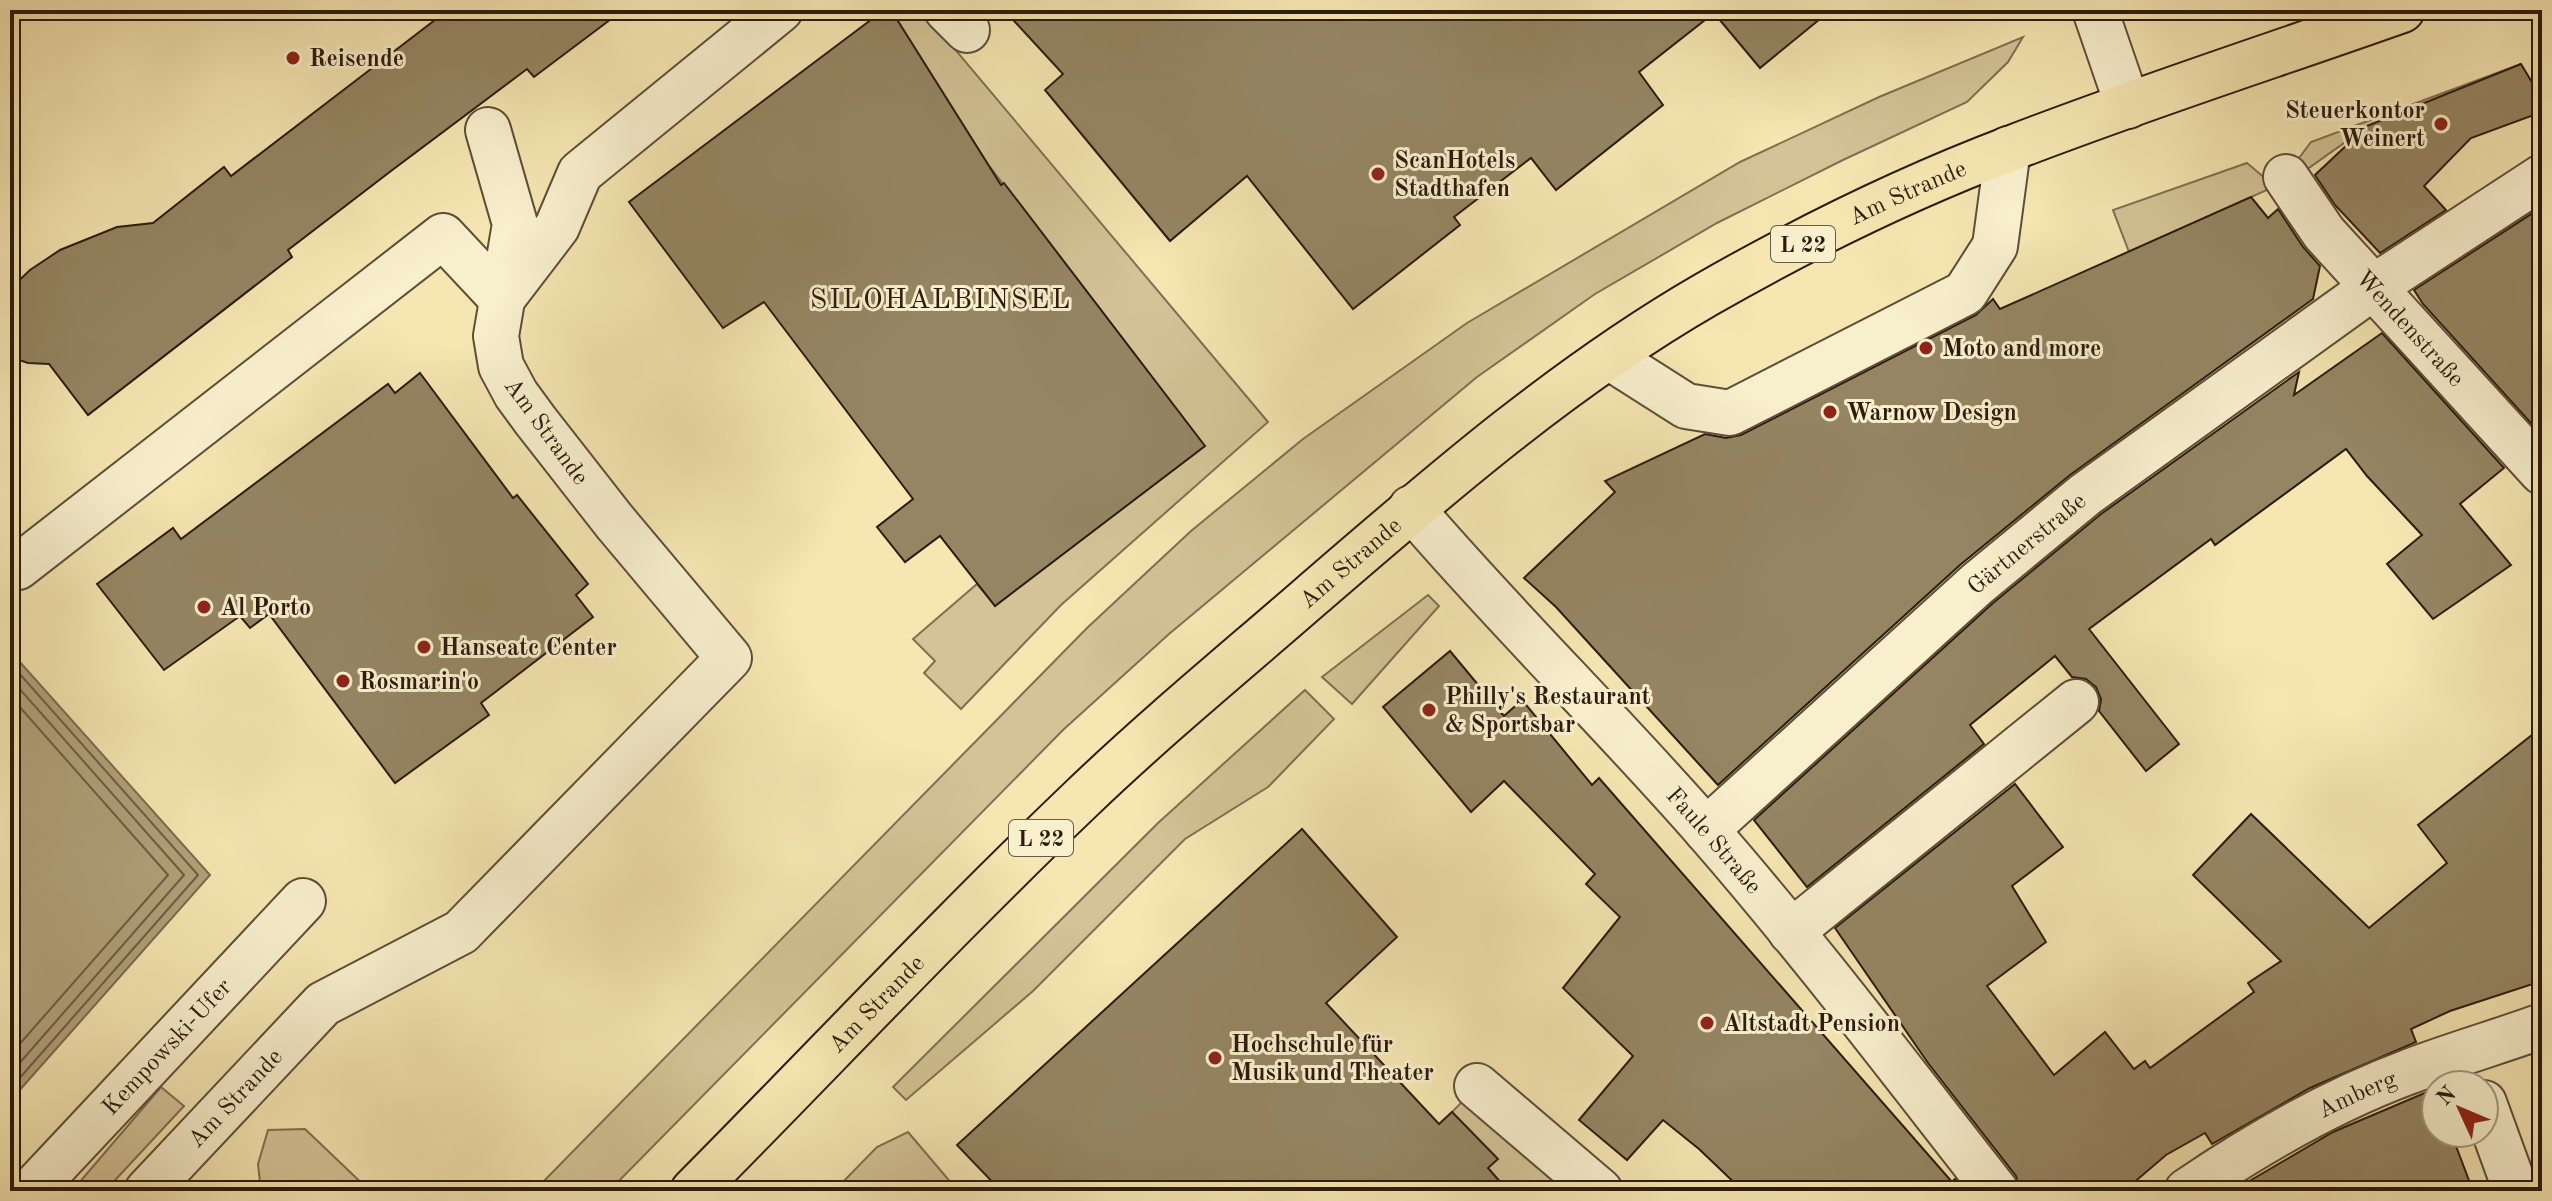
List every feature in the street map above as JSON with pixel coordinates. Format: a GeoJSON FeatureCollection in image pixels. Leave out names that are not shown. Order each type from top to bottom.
{"type":"FeatureCollection","features":[{"type":"Feature","properties":{"kind":"main road","name":"Am Strande"},"geometry":{"type":"LineString","coordinates":[[693,1191],[1082,798],[1189,700],[1411,508],[1609,357],[1706,295],[1866,211],[2008,149],[2402,10]]}},
{"type":"Feature","properties":{"kind":"street"},"geometry":{"type":"LineString","coordinates":[[18,567],[443,236],[502,299],[557,227],[580,173],[780,10]]}},
{"type":"Feature","properties":{"kind":"street"},"geometry":{"type":"LineString","coordinates":[[2095,10],[2128,106]]}},
{"type":"Feature","properties":{"kind":"street","name":"Am Strande"},"geometry":{"type":"LineString","coordinates":[[147,1191],[323,1004],[461,932],[729,658],[614,521],[516,394],[501,366],[496,336],[515,224],[488,130]]}},
{"type":"Feature","properties":{"kind":"street"},"geometry":{"type":"LineString","coordinates":[[1609,357],[1686,406],[1730,413],[1965,293],[1995,246],[2008,149]]}},
{"type":"Feature","properties":{"kind":"street","name":"Wendenstraße"},"geometry":{"type":"LineString","coordinates":[[2286,177],[2324,233],[2542,472]]}},
{"type":"Feature","properties":{"kind":"street","name":"Gärtnerstraße"},"geometry":{"type":"LineString","coordinates":[[1706,830],[1977,584],[2086,494],[2372,288],[2542,177]]}},
{"type":"Feature","properties":{"kind":"street","name":"Faule Straße"},"geometry":{"type":"LineString","coordinates":[[1411,508],[1483,591],[1706,830],[1996,1191]]}},
{"type":"Feature","properties":{"kind":"street"},"geometry":{"type":"LineString","coordinates":[[1791,932],[2076,702]]}},
{"type":"Feature","properties":{"kind":"street","name":"Kempowski-Ufer"},"geometry":{"type":"LineString","coordinates":[[31,1191],[303,901]]}},
{"type":"Feature","properties":{"kind":"street","name":"Amberg"},"geometry":{"type":"LineString","coordinates":[[2187,1191],[2273,1136],[2335,1104],[2406,1073],[2473,1068],[2542,1026]]}},
{"type":"Feature","properties":{"kind":"street"},"geometry":{"type":"LineString","coordinates":[[1477,1086],[1600,1191]]}},
{"type":"Feature","properties":{"kind":"street"},"geometry":{"type":"LineString","coordinates":[[2500,1147],[2516,1191]]}},
{"type":"Feature","properties":{"kind":"shaded area"},"geometry":{"type":"Polygon","coordinates":[[[891,10],[922,10],[1268,422],[1061,605],[961,709],[924,673],[935,661],[913,639],[977,584],[995,605],[1204,446],[987,163],[891,10]]]}},
{"type":"Feature","properties":{"kind":"shaded area"},"geometry":{"type":"Polygon","coordinates":[[[2023,37],[2008,62],[1967,102],[1717,223],[1595,294],[1477,377],[1169,634],[1063,730],[609,1191],[534,1191],[1087,628],[1191,531],[1303,439],[1467,323],[1740,162],[1879,97],[2023,37]]]}},
{"type":"Feature","properties":{"kind":"shaded area"},"geometry":{"type":"Polygon","coordinates":[[[2521,64],[2368,126],[2306,170],[2299,158],[2311,142],[2521,64]]]}},
{"type":"Feature","properties":{"kind":"shaded area"},"geometry":{"type":"Polygon","coordinates":[[[2247,163],[2266,179],[2267,190],[2129,252],[2113,210],[2247,163]]]}},
{"type":"Feature","properties":{"kind":"shaded area"},"geometry":{"type":"Polygon","coordinates":[[[1428,595],[1439,606],[1352,704],[1322,677],[1428,595]]]}},
{"type":"Feature","properties":{"kind":"shaded area"},"geometry":{"type":"Polygon","coordinates":[[[1305,690],[1334,719],[1268,787],[1185,839],[1033,991],[906,1100],[893,1087],[1158,823],[1305,690]]]}},
{"type":"Feature","properties":{"kind":"shaded area"},"geometry":{"type":"Polygon","coordinates":[[[1477,1086],[1600,1191],[1508,1191],[1488,1168],[1452,1112],[1477,1086]]]}},
{"type":"Feature","properties":{"kind":"shaded area"},"geometry":{"type":"Polygon","coordinates":[[[161,1087],[184,1106],[105,1191],[72,1191],[161,1087]]]}},
{"type":"Feature","properties":{"kind":"shaded area"},"geometry":{"type":"Polygon","coordinates":[[[305,1129],[370,1191],[261,1191],[258,1164],[268,1130],[305,1129]]]}},
{"type":"Feature","properties":{"kind":"shaded area"},"geometry":{"type":"Polygon","coordinates":[[[908,1132],[958,1191],[834,1191],[877,1147],[908,1132]]]}},
{"type":"Feature","properties":{"kind":"water"},"geometry":{"type":"Polygon","coordinates":[[[10,651],[210,875],[10,1101],[10,651]]]}},
{"type":"Feature","properties":{"kind":"building"},"geometry":{"type":"Polygon","coordinates":[[[448,10],[623,10],[534,77],[527,69],[391,171],[288,250],[292,257],[88,415],[49,364],[28,363],[10,357],[10,289],[30,270],[60,250],[117,227],[153,223],[224,167],[231,176],[448,10]]]}},
{"type":"Feature","properties":{"kind":"building"},"geometry":{"type":"Polygon","coordinates":[[[884,10],[891,10],[1001,185],[1004,183],[1205,446],[995,606],[940,536],[905,562],[877,527],[913,499],[764,302],[723,328],[629,202],[884,10]]]}},
{"type":"Feature","properties":{"kind":"building","name":"ScanHotels Stadthafen"},"geometry":{"type":"Polygon","coordinates":[[[1004,10],[1831,10],[1760,68],[1714,13],[1639,72],[1663,105],[1556,190],[1531,158],[1454,217],[1460,225],[1353,309],[1247,176],[1170,241],[1045,90],[1063,74],[1004,10]]]}},
{"type":"Feature","properties":{"kind":"building"},"geometry":{"type":"Polygon","coordinates":[[[2521,64],[2542,99],[2542,112],[2471,138],[2424,186],[2446,210],[2380,253],[2335,205],[2315,175],[2367,126],[2521,64]]]}},
{"type":"Feature","properties":{"kind":"building"},"geometry":{"type":"Polygon","coordinates":[[[2251,197],[2268,218],[2278,209],[2303,247],[2320,266],[2313,299],[2070,475],[1960,565],[1718,785],[1556,607],[1524,578],[1615,492],[1605,481],[1705,434],[1726,438],[1741,435],[1976,315],[1993,299],[2000,309],[2251,197]]]}},
{"type":"Feature","properties":{"kind":"building"},"geometry":{"type":"Polygon","coordinates":[[[2542,207],[2542,429],[2539,432],[2423,304],[2414,290],[2542,207]]]}},
{"type":"Feature","properties":{"kind":"building"},"geometry":{"type":"Polygon","coordinates":[[[2382,333],[2504,468],[2460,504],[2511,565],[2433,619],[2387,564],[2422,535],[2346,449],[2215,545],[2211,539],[2089,629],[2179,744],[2146,771],[2099,711],[2101,699],[2096,687],[2086,679],[2072,677],[2055,656],[1970,725],[1984,744],[1807,887],[1754,820],[1993,603],[2101,514],[2299,372],[2294,395],[2382,333]]]}},
{"type":"Feature","properties":{"kind":"building"},"geometry":{"type":"Polygon","coordinates":[[[420,373],[513,498],[517,495],[588,584],[576,595],[593,617],[481,703],[489,715],[395,783],[269,614],[250,628],[240,616],[164,670],[97,584],[173,528],[181,539],[388,384],[395,393],[420,373]]]}},
{"type":"Feature","properties":{"kind":"building"},"geometry":{"type":"Polygon","coordinates":[[[1450,651],[1504,716],[1522,700],[1592,785],[1599,778],[1952,1182],[1955,1179],[1964,1191],[1743,1191],[1663,1120],[1627,1160],[1579,1120],[1633,1056],[1563,988],[1620,917],[1586,884],[1595,874],[1504,781],[1471,812],[1383,707],[1450,651]]]}},
{"type":"Feature","properties":{"kind":"building"},"geometry":{"type":"Polygon","coordinates":[[[2542,727],[2542,981],[2450,1011],[2411,1029],[2416,1042],[2310,1088],[2212,1144],[2205,1133],[2166,1155],[2124,1191],[2020,1191],[2016,1176],[1928,1063],[1835,928],[2015,784],[2063,847],[2012,886],[2046,942],[1987,986],[2054,1075],[2105,1032],[2134,1069],[2145,1061],[2150,1068],[2254,992],[2248,983],[2281,961],[2193,875],[2251,814],[2369,928],[2447,863],[2418,825],[2542,727]]]}},
{"type":"Feature","properties":{"kind":"building","name":"Hochschule für Musik und Theater"},"geometry":{"type":"Polygon","coordinates":[[[1302,829],[1397,937],[1326,1003],[1439,1124],[1452,1112],[1498,1159],[1488,1168],[1508,1191],[1001,1191],[957,1145],[1302,829]]]}},
{"type":"Feature","properties":{"kind":"building"},"geometry":{"type":"Polygon","coordinates":[[[2420,1095],[2420,1149],[2457,1149],[2473,1191],[2245,1191],[2241,1186],[2333,1132],[2420,1095]]]}},
{"type":"Feature","properties":{"kind":"place","name":"Reisende"},"geometry":{"type":"Point","coordinates":[293,58]}},
{"type":"Feature","properties":{"kind":"place","name":"Steuerkontor Weinert"},"geometry":{"type":"Point","coordinates":[2441,124]}},
{"type":"Feature","properties":{"kind":"place","name":"ScanHotels Stadthafen"},"geometry":{"type":"Point","coordinates":[1378,174]}},
{"type":"Feature","properties":{"kind":"place","name":"Moto and more"},"geometry":{"type":"Point","coordinates":[1926,348]}},
{"type":"Feature","properties":{"kind":"place","name":"Warnow Design"},"geometry":{"type":"Point","coordinates":[1830,412]}},
{"type":"Feature","properties":{"kind":"place","name":"Al Porto"},"geometry":{"type":"Point","coordinates":[204,607]}},
{"type":"Feature","properties":{"kind":"place","name":"Hanseatc Center"},"geometry":{"type":"Point","coordinates":[424,647]}},
{"type":"Feature","properties":{"kind":"place","name":"Rosmarin'o"},"geometry":{"type":"Point","coordinates":[343,681]}},
{"type":"Feature","properties":{"kind":"place","name":"Philly's Restaurant & Sportsbar"},"geometry":{"type":"Point","coordinates":[1429,710]}},
{"type":"Feature","properties":{"kind":"place","name":"Altstadt Pension"},"geometry":{"type":"Point","coordinates":[1707,1023]}},
{"type":"Feature","properties":{"kind":"place","name":"Hochschule für Musik und Theater"},"geometry":{"type":"Point","coordinates":[1215,1058]}},
{"type":"Feature","properties":{"kind":"district","name":"SILOHALBINSEL"},"geometry":{"type":"Point","coordinates":[941,298]}}]}
